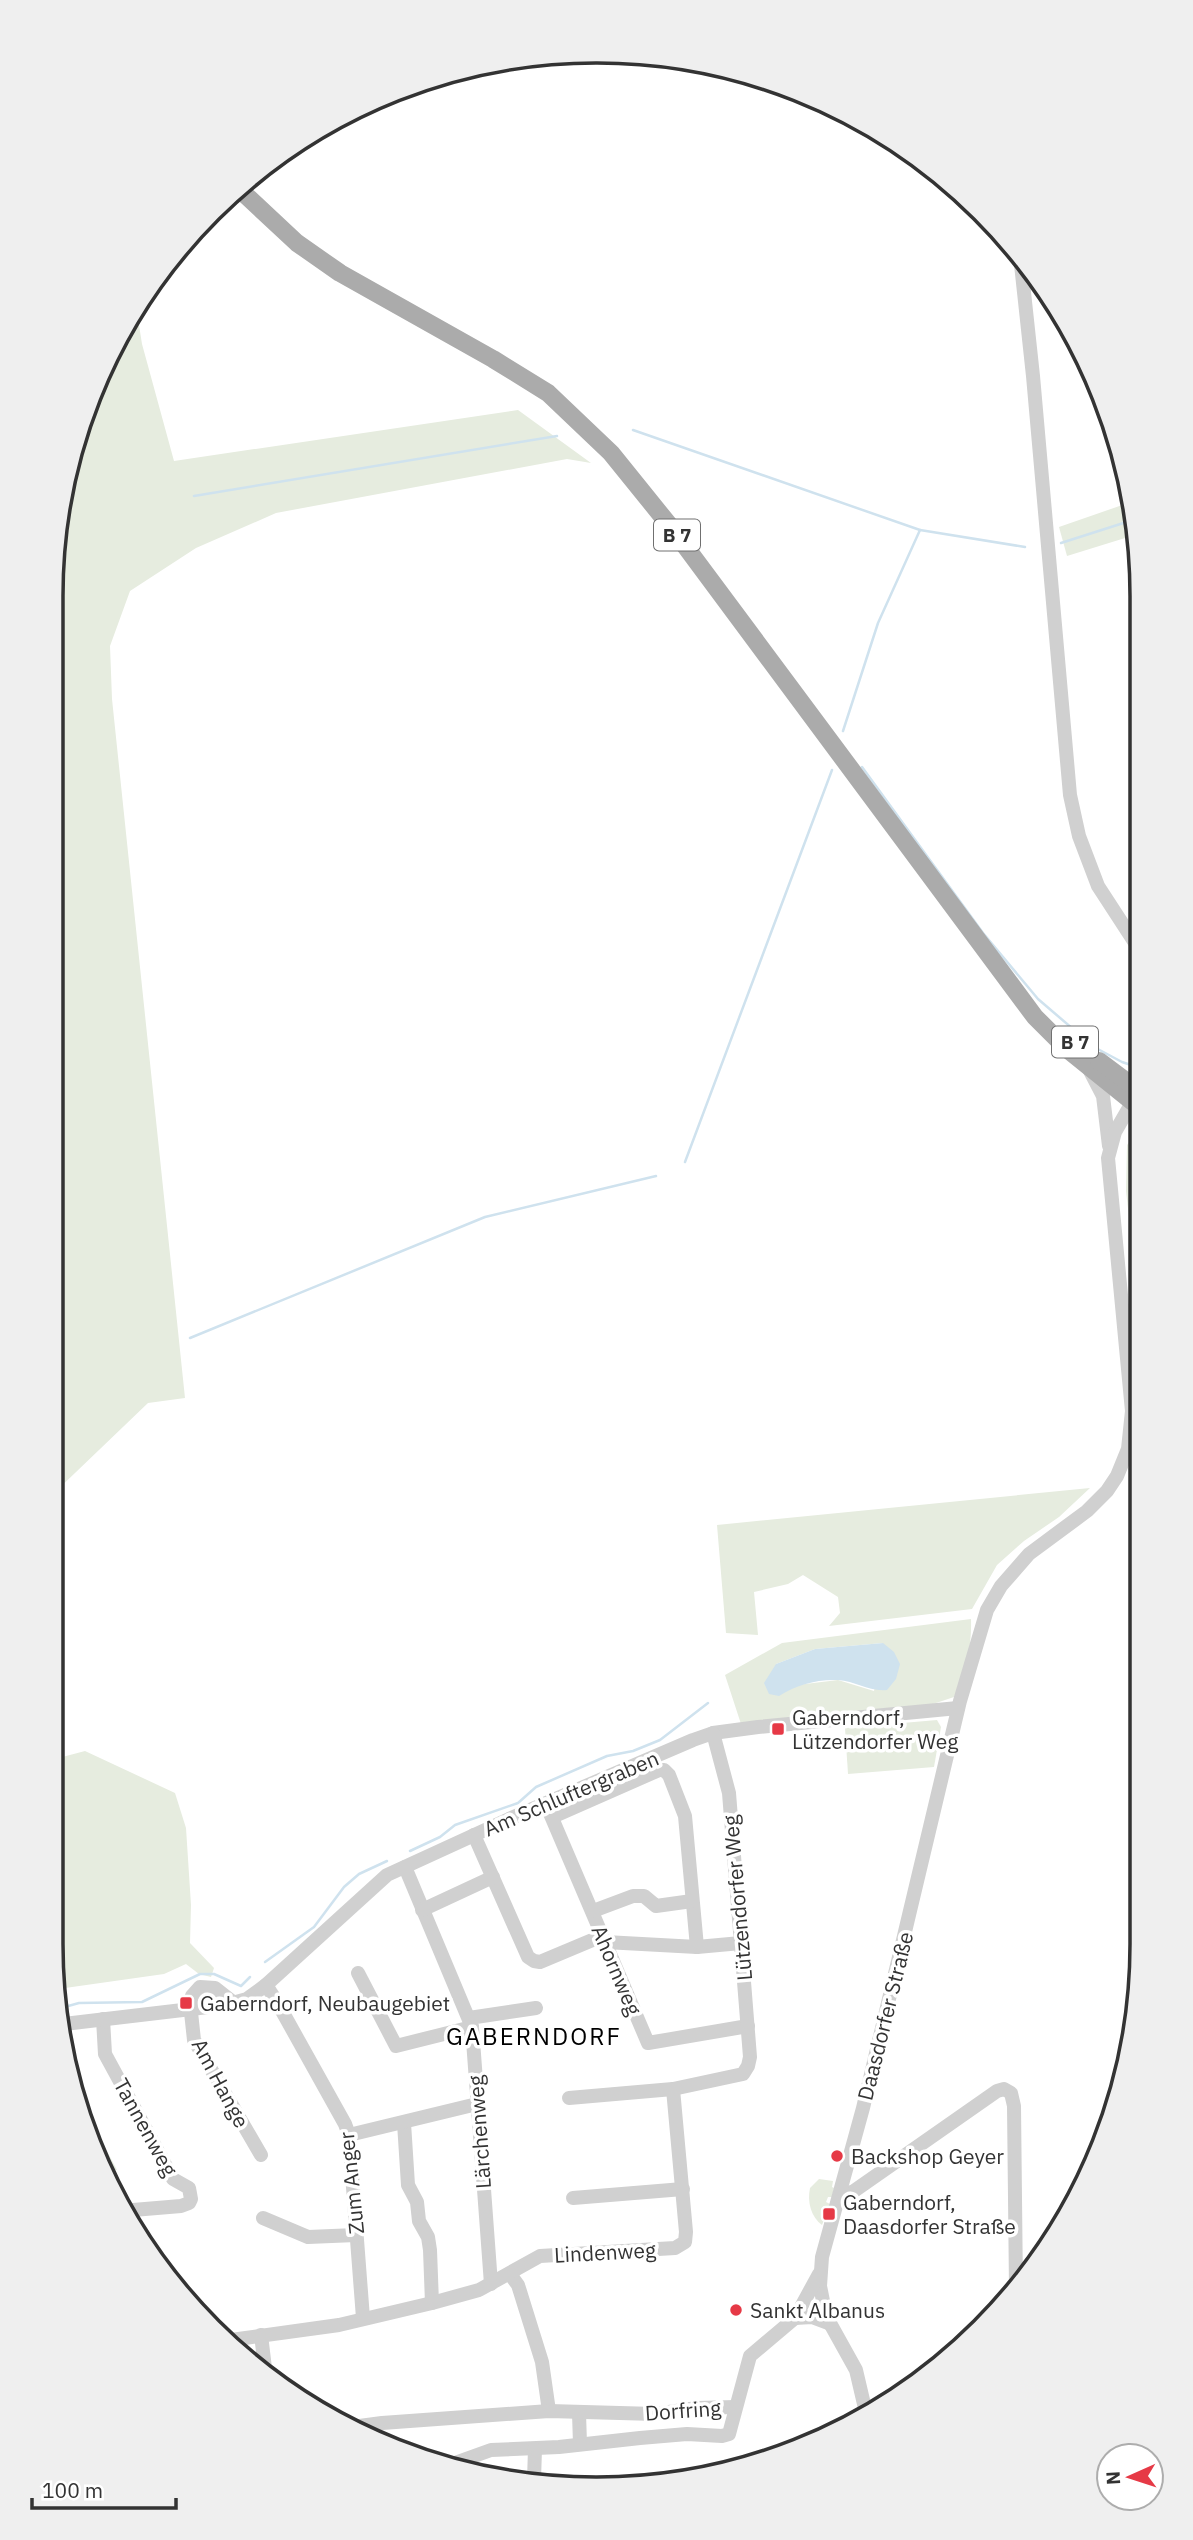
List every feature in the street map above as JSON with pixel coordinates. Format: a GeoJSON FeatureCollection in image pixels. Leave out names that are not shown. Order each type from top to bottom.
{"type":"FeatureCollection","features":[{"type":"Feature","properties":{"kind":"main road","name":"B 7"},"geometry":{"type":"LineString","coordinates":[[245,195],[297,243],[548,393],[596,436],[674,531],[1046,1030],[1089,1068],[1130,1091]]}},
{"type":"Feature","properties":{"kind":"main road","name":"B 7"},"geometry":{"type":"LineString","coordinates":[[1014,988],[1130,1089]]}},
{"type":"Feature","properties":{"kind":"street"},"geometry":{"type":"LineString","coordinates":[[1022,275],[1034,376],[1070,795],[1079,836],[1093,874],[1130,934]]}},
{"type":"Feature","properties":{"kind":"street","name":"Daasdorfer Straße"},"geometry":{"type":"LineString","coordinates":[[1089,1068],[1105,1105],[1110,1192],[1130,1392]]}},
{"type":"Feature","properties":{"kind":"street"},"geometry":{"type":"LineString","coordinates":[[1109,1150],[1118,1125],[1130,1108]]}},
{"type":"Feature","properties":{"kind":"street","name":"Daasdorfer Straße"},"geometry":{"type":"LineString","coordinates":[[864,2405],[856,2370],[828,2323],[822,2300],[820,2272],[825,2241],[869,2081],[958,1708],[987,1610],[1001,1586],[1029,1554],[1087,1511],[1107,1491],[1117,1476],[1128,1449],[1130,1430]]}},
{"type":"Feature","properties":{"kind":"street","name":"Am Schluftergraben"},"geometry":{"type":"LineString","coordinates":[[69,2023],[234,2003],[247,1999],[266,1985],[387,1875],[474,1835],[549,1810],[713,1733],[958,1708]]}},
{"type":"Feature","properties":{"kind":"street","name":"Lützendorfer Weg"},"geometry":{"type":"LineString","coordinates":[[673,2089],[736,2077],[743,2074],[748,2066],[748,2026],[729,1793],[713,1733]]}},
{"type":"Feature","properties":{"kind":"street"},"geometry":{"type":"LineString","coordinates":[[549,1810],[664,1770],[669,1775],[685,1816],[697,1947]]}},
{"type":"Feature","properties":{"kind":"street","name":"Ahornweg"},"geometry":{"type":"LineString","coordinates":[[549,1810],[648,2043],[748,2026]]}},
{"type":"Feature","properties":{"kind":"street"},"geometry":{"type":"LineString","coordinates":[[474,1835],[528,1957],[534,1961],[540,1962],[604,1939],[697,1947],[741,1943]]}},
{"type":"Feature","properties":{"kind":"street","name":"Lärchenweg"},"geometry":{"type":"LineString","coordinates":[[405,1867],[471,2022],[491,2284]]}},
{"type":"Feature","properties":{"kind":"street"},"geometry":{"type":"LineString","coordinates":[[422,1910],[493,1877]]}},
{"type":"Feature","properties":{"kind":"street"},"geometry":{"type":"LineString","coordinates":[[593,1912],[633,1896],[644,1896],[656,1906],[692,1901]]}},
{"type":"Feature","properties":{"kind":"street"},"geometry":{"type":"LineString","coordinates":[[358,1973],[396,2046],[471,2022],[536,2008]]}},
{"type":"Feature","properties":{"kind":"street","name":"Zum Anger"},"geometry":{"type":"LineString","coordinates":[[266,1985],[278,2002],[349,2135],[363,2318]]}},
{"type":"Feature","properties":{"kind":"street"},"geometry":{"type":"LineString","coordinates":[[189,2008],[192,1996],[200,1987],[207,1986],[215,1988],[234,2003]]}},
{"type":"Feature","properties":{"kind":"street","name":"Am Hange"},"geometry":{"type":"LineString","coordinates":[[189,2008],[194,2040],[261,2155]]}},
{"type":"Feature","properties":{"kind":"street","name":"Tannenweg"},"geometry":{"type":"LineString","coordinates":[[103,2019],[105,2054],[173,2179],[189,2188],[191,2194],[189,2203],[181,2206],[134,2210]]}},
{"type":"Feature","properties":{"kind":"street"},"geometry":{"type":"LineString","coordinates":[[569,2098],[673,2089]]}},
{"type":"Feature","properties":{"kind":"street","name":"Lindenweg"},"geometry":{"type":"LineString","coordinates":[[238,2339],[339,2325],[432,2303],[479,2290],[540,2256],[680,2246],[685,2242],[686,2232],[673,2089]]}},
{"type":"Feature","properties":{"kind":"street"},"geometry":{"type":"LineString","coordinates":[[839,2196],[854,2191],[997,2091],[1004,2089],[1010,2093],[1014,2106],[1016,2273]]}},
{"type":"Feature","properties":{"kind":"street"},"geometry":{"type":"LineString","coordinates":[[349,2135],[477,2104]]}},
{"type":"Feature","properties":{"kind":"street"},"geometry":{"type":"LineString","coordinates":[[404,2123],[408,2185],[417,2202],[419,2221],[428,2237],[432,2303]]}},
{"type":"Feature","properties":{"kind":"street"},"geometry":{"type":"LineString","coordinates":[[573,2198],[682,2189]]}},
{"type":"Feature","properties":{"kind":"street"},"geometry":{"type":"LineString","coordinates":[[263,2218],[308,2237],[356,2235]]}},
{"type":"Feature","properties":{"kind":"street"},"geometry":{"type":"LineString","coordinates":[[735,2407],[750,2356],[794,2318],[820,2272]]}},
{"type":"Feature","properties":{"kind":"street"},"geometry":{"type":"LineString","coordinates":[[510,2274],[518,2285],[541,2362],[549,2411]]}},
{"type":"Feature","properties":{"kind":"street"},"geometry":{"type":"LineString","coordinates":[[794,2318],[812,2317],[828,2323]]}},
{"type":"Feature","properties":{"kind":"street"},"geometry":{"type":"LineString","coordinates":[[261,2335],[264,2361]]}},
{"type":"Feature","properties":{"kind":"street","name":"Dorfring"},"geometry":{"type":"LineString","coordinates":[[367,2425],[549,2411],[655,2414],[697,2408],[735,2407],[733,2427],[729,2434],[722,2436],[687,2434],[535,2449],[491,2450],[463,2460]]}},
{"type":"Feature","properties":{"kind":"street"},"geometry":{"type":"LineString","coordinates":[[579,2413],[580,2444]]}},
{"type":"Feature","properties":{"kind":"street"},"geometry":{"type":"LineString","coordinates":[[534,2473],[535,2449]]}},
{"type":"Feature","properties":{"kind":"shaded area"},"geometry":{"type":"Polygon","coordinates":[[[139,323],[174,461],[518,410],[591,463],[567,459],[276,513],[196,548],[130,591],[110,646],[112,699],[185,1398],[148,1403],[63,1484],[64,562],[73,492],[91,425],[118,361],[139,323]]]}},
{"type":"Feature","properties":{"kind":"shaded area"},"geometry":{"type":"Polygon","coordinates":[[[1122,505],[1126,538],[1067,556],[1059,527],[1122,505]]]}},
{"type":"Feature","properties":{"kind":"shaded area"},"geometry":{"type":"Polygon","coordinates":[[[1130,1141],[1130,1226],[1126,1191],[1127,1145],[1130,1141]]]}},
{"type":"Feature","properties":{"kind":"shaded area"},"geometry":{"type":"Polygon","coordinates":[[[1090,1488],[1059,1517],[1024,1541],[997,1565],[972,1609],[829,1626],[840,1613],[838,1597],[803,1575],[788,1584],[754,1592],[758,1635],[726,1633],[717,1525],[1090,1488]]]}},
{"type":"Feature","properties":{"kind":"shaded area"},"geometry":{"type":"Polygon","coordinates":[[[971,1619],[967,1660],[954,1697],[933,1704],[741,1724],[725,1675],[782,1643],[971,1619]],[[883,1643],[815,1649],[776,1664],[797,1685],[838,1680],[874,1691],[883,1643]]]}},
{"type":"Feature","properties":{"kind":"shaded area"},"geometry":{"type":"Polygon","coordinates":[[[937,1720],[941,1727],[934,1767],[848,1774],[845,1728],[937,1720]]]}},
{"type":"Feature","properties":{"kind":"shaded area"},"geometry":{"type":"Polygon","coordinates":[[[85,1751],[175,1793],[186,1828],[191,1905],[190,1943],[214,1968],[211,1977],[199,1974],[186,1964],[164,1974],[65,1988],[63,1757],[85,1751]]]}},
{"type":"Feature","properties":{"kind":"shaded area"},"geometry":{"type":"Polygon","coordinates":[[[100,2139],[117,2170],[114,2170],[100,2139]]]}},
{"type":"Feature","properties":{"kind":"shaded area"},"geometry":{"type":"Polygon","coordinates":[[[819,2179],[833,2181],[834,2188],[832,2197],[828,2197],[826,2202],[830,2204],[822,2225],[811,2209],[809,2199],[810,2188],[819,2179]]]}},
{"type":"Feature","properties":{"kind":"water"},"geometry":{"type":"Polygon","coordinates":[[[883,1643],[894,1652],[900,1664],[896,1679],[887,1690],[830,1680],[807,1684],[779,1696],[769,1694],[764,1683],[776,1664],[815,1649],[883,1643]]]}},
{"type":"Feature","properties":{"kind":"waterway"},"geometry":{"type":"LineString","coordinates":[[633,430],[920,530]]}},
{"type":"Feature","properties":{"kind":"waterway"},"geometry":{"type":"LineString","coordinates":[[194,496],[557,436]]}},
{"type":"Feature","properties":{"kind":"waterway"},"geometry":{"type":"LineString","coordinates":[[1061,543],[1124,523]]}},
{"type":"Feature","properties":{"kind":"waterway"},"geometry":{"type":"LineString","coordinates":[[843,731],[878,623],[920,530],[1025,547]]}},
{"type":"Feature","properties":{"kind":"waterway"},"geometry":{"type":"LineString","coordinates":[[862,767],[983,933],[1038,999],[1094,1047],[1130,1065]]}},
{"type":"Feature","properties":{"kind":"waterway"},"geometry":{"type":"LineString","coordinates":[[685,1162],[832,770]]}},
{"type":"Feature","properties":{"kind":"waterway"},"geometry":{"type":"LineString","coordinates":[[190,1338],[485,1217],[656,1176]]}},
{"type":"Feature","properties":{"kind":"waterway"},"geometry":{"type":"LineString","coordinates":[[410,1851],[440,1837],[455,1825],[518,1803],[536,1787],[607,1756],[633,1751],[660,1740],[708,1703]]}},
{"type":"Feature","properties":{"kind":"waterway"},"geometry":{"type":"LineString","coordinates":[[265,1962],[314,1927],[344,1887],[359,1874],[387,1861]]}},
{"type":"Feature","properties":{"kind":"waterway"},"geometry":{"type":"LineString","coordinates":[[67,2006],[79,2003],[142,2002],[200,1974],[214,1974],[241,1986],[250,1977]]}},
{"type":"Feature","properties":{"kind":"place","name":"Gaberndorf, Lützendorfer Weg"},"geometry":{"type":"Point","coordinates":[778,1729]}},
{"type":"Feature","properties":{"kind":"place","name":"Gaberndorf, Neubaugebiet"},"geometry":{"type":"Point","coordinates":[186,2003]}},
{"type":"Feature","properties":{"kind":"place","name":"Backshop Geyer"},"geometry":{"type":"Point","coordinates":[837,2156]}},
{"type":"Feature","properties":{"kind":"place","name":"Gaberndorf, Daasdorfer Straße"},"geometry":{"type":"Point","coordinates":[829,2214]}},
{"type":"Feature","properties":{"kind":"place","name":"Sankt Albanus"},"geometry":{"type":"Point","coordinates":[736,2310]}},
{"type":"Feature","properties":{"kind":"district","name":"GABERNDORF"},"geometry":{"type":"Point","coordinates":[534,2036]}}]}
